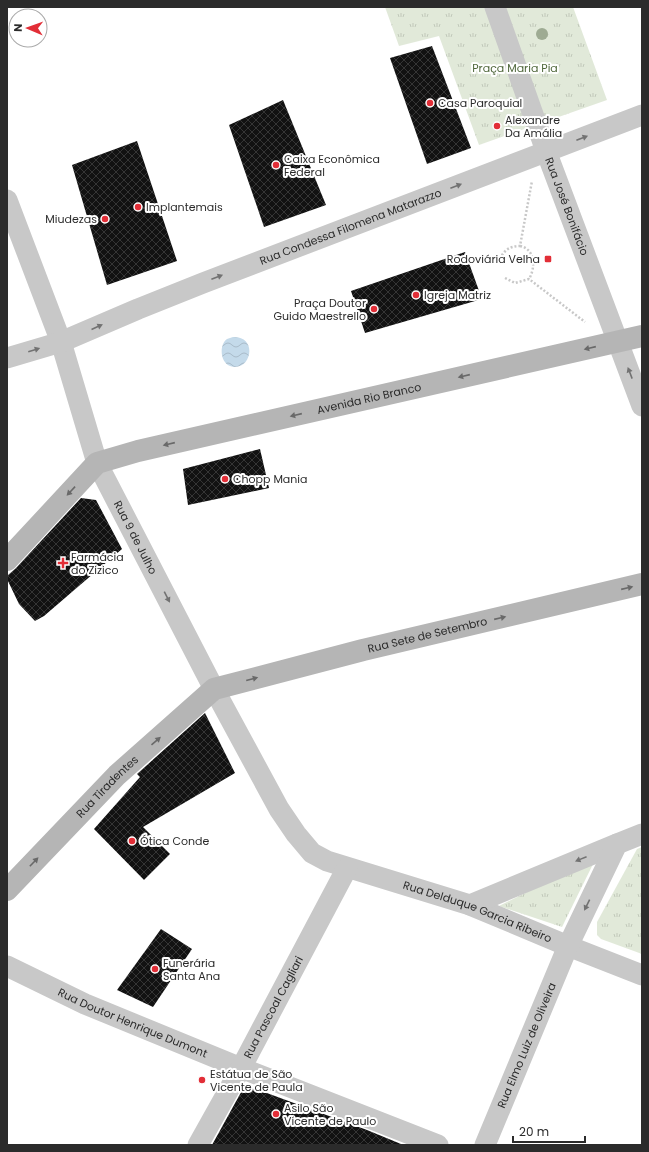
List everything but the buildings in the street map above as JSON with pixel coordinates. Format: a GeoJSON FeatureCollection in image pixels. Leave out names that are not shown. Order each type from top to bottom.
{"type":"FeatureCollection","features":[{"type":"Feature","properties":{"kind":"main road","name":"Avenida Rio Branco"},"geometry":{"type":"LineString","coordinates":[[97,463],[146,449],[642,336]]}},
{"type":"Feature","properties":{"kind":"main road"},"geometry":{"type":"LineString","coordinates":[[7,560],[97,463]]}},
{"type":"Feature","properties":{"kind":"main road","name":"Rua Sete de Setembro"},"geometry":{"type":"LineString","coordinates":[[214,689],[363,650],[642,584]]}},
{"type":"Feature","properties":{"kind":"main road","name":"Rua Tiradentes"},"geometry":{"type":"LineString","coordinates":[[7,890],[117,775],[214,689]]}},
{"type":"Feature","properties":{"kind":"street","name":"Rua José Bonifácio"},"geometry":{"type":"LineString","coordinates":[[494,7],[546,152],[642,406]]}},
{"type":"Feature","properties":{"kind":"street","name":"Rua Condessa Filomena Matarazzo"},"geometry":{"type":"LineString","coordinates":[[7,358],[62,342],[203,283],[642,115]]}},
{"type":"Feature","properties":{"kind":"street","name":"Rua 9 de Julho"},"geometry":{"type":"LineString","coordinates":[[7,200],[62,342],[97,463],[214,689],[279,809],[296,834],[312,852]]}},
{"type":"Feature","properties":{"kind":"street"},"geometry":{"type":"LineString","coordinates":[[470,905],[642,834]]}},
{"type":"Feature","properties":{"kind":"street","name":"Rua Elmo Luiz de Oliveira"},"geometry":{"type":"LineString","coordinates":[[484,1145],[568,946],[617,844]]}},
{"type":"Feature","properties":{"kind":"street","name":"Rua Delduque Garcia Ribeiro"},"geometry":{"type":"LineString","coordinates":[[312,852],[327,861],[347,868],[470,905],[642,975]]}},
{"type":"Feature","properties":{"kind":"street","name":"Rua Pascoal Cagliari"},"geometry":{"type":"LineString","coordinates":[[198,1145],[241,1068],[347,868]]}},
{"type":"Feature","properties":{"kind":"street","name":"Rua Doutor Henrique Dumont"},"geometry":{"type":"LineString","coordinates":[[7,966],[85,1004],[241,1068],[438,1145]]}},
{"type":"Feature","properties":{"kind":"path"},"geometry":{"type":"LineString","coordinates":[[520,246],[533,180]]}},
{"type":"Feature","properties":{"kind":"path"},"geometry":{"type":"LineString","coordinates":[[500,259],[508,248],[520,246],[527,249],[533,262],[532,274],[529,279],[515,283],[505,278]]}},
{"type":"Feature","properties":{"kind":"path"},"geometry":{"type":"LineString","coordinates":[[529,279],[590,326]]}},
{"type":"Feature","properties":{"kind":"green space","name":"Praça Maria Pia"},"geometry":{"type":"Polygon","coordinates":[[[385,7],[573,7],[607,100],[479,145],[439,36],[399,46],[385,7]]]}},
{"type":"Feature","properties":{"kind":"green space"},"geometry":{"type":"Polygon","coordinates":[[[642,847],[642,954],[601,939],[597,935],[597,922],[637,849],[642,847]]]}},
{"type":"Feature","properties":{"kind":"green space"},"geometry":{"type":"Polygon","coordinates":[[[596,858],[562,927],[499,906],[596,858]]]}},
{"type":"Feature","properties":{"kind":"water"},"geometry":{"type":"Polygon","coordinates":[[[233,337],[241,338],[246,342],[249,348],[247,360],[237,367],[227,364],[224,361],[222,353],[224,342],[233,337]]]}},
{"type":"Feature","properties":{"kind":"place","name":"Casa Paroquial"},"geometry":{"type":"Point","coordinates":[430,103]}},
{"type":"Feature","properties":{"kind":"place","name":"Alexandre Da Amália"},"geometry":{"type":"Point","coordinates":[497,126]}},
{"type":"Feature","properties":{"kind":"place","name":"Caixa Econômica Federal"},"geometry":{"type":"Point","coordinates":[276,165]}},
{"type":"Feature","properties":{"kind":"place","name":"Implantemais"},"geometry":{"type":"Point","coordinates":[138,207]}},
{"type":"Feature","properties":{"kind":"place","name":"Miudezas"},"geometry":{"type":"Point","coordinates":[105,219]}},
{"type":"Feature","properties":{"kind":"place","name":"Rodoviária Velha"},"geometry":{"type":"Point","coordinates":[548,259]}},
{"type":"Feature","properties":{"kind":"place","name":"Igreja Matriz"},"geometry":{"type":"Point","coordinates":[416,295]}},
{"type":"Feature","properties":{"kind":"place","name":"Praça Doutor Guido Maestrello"},"geometry":{"type":"Point","coordinates":[374,309]}},
{"type":"Feature","properties":{"kind":"place","name":"Chopp Mania"},"geometry":{"type":"Point","coordinates":[225,479]}},
{"type":"Feature","properties":{"kind":"place","name":"Farmácia do Zizico"},"geometry":{"type":"Point","coordinates":[63,563]}},
{"type":"Feature","properties":{"kind":"place","name":"Ótica Conde"},"geometry":{"type":"Point","coordinates":[132,841]}},
{"type":"Feature","properties":{"kind":"place","name":"Funerária Santa Ana"},"geometry":{"type":"Point","coordinates":[155,969]}},
{"type":"Feature","properties":{"kind":"place","name":"Estátua de São Vicente de Paula"},"geometry":{"type":"Point","coordinates":[202,1080]}},
{"type":"Feature","properties":{"kind":"place","name":"Asilo São Vicente de Paulo"},"geometry":{"type":"Point","coordinates":[276,1114]}}]}
